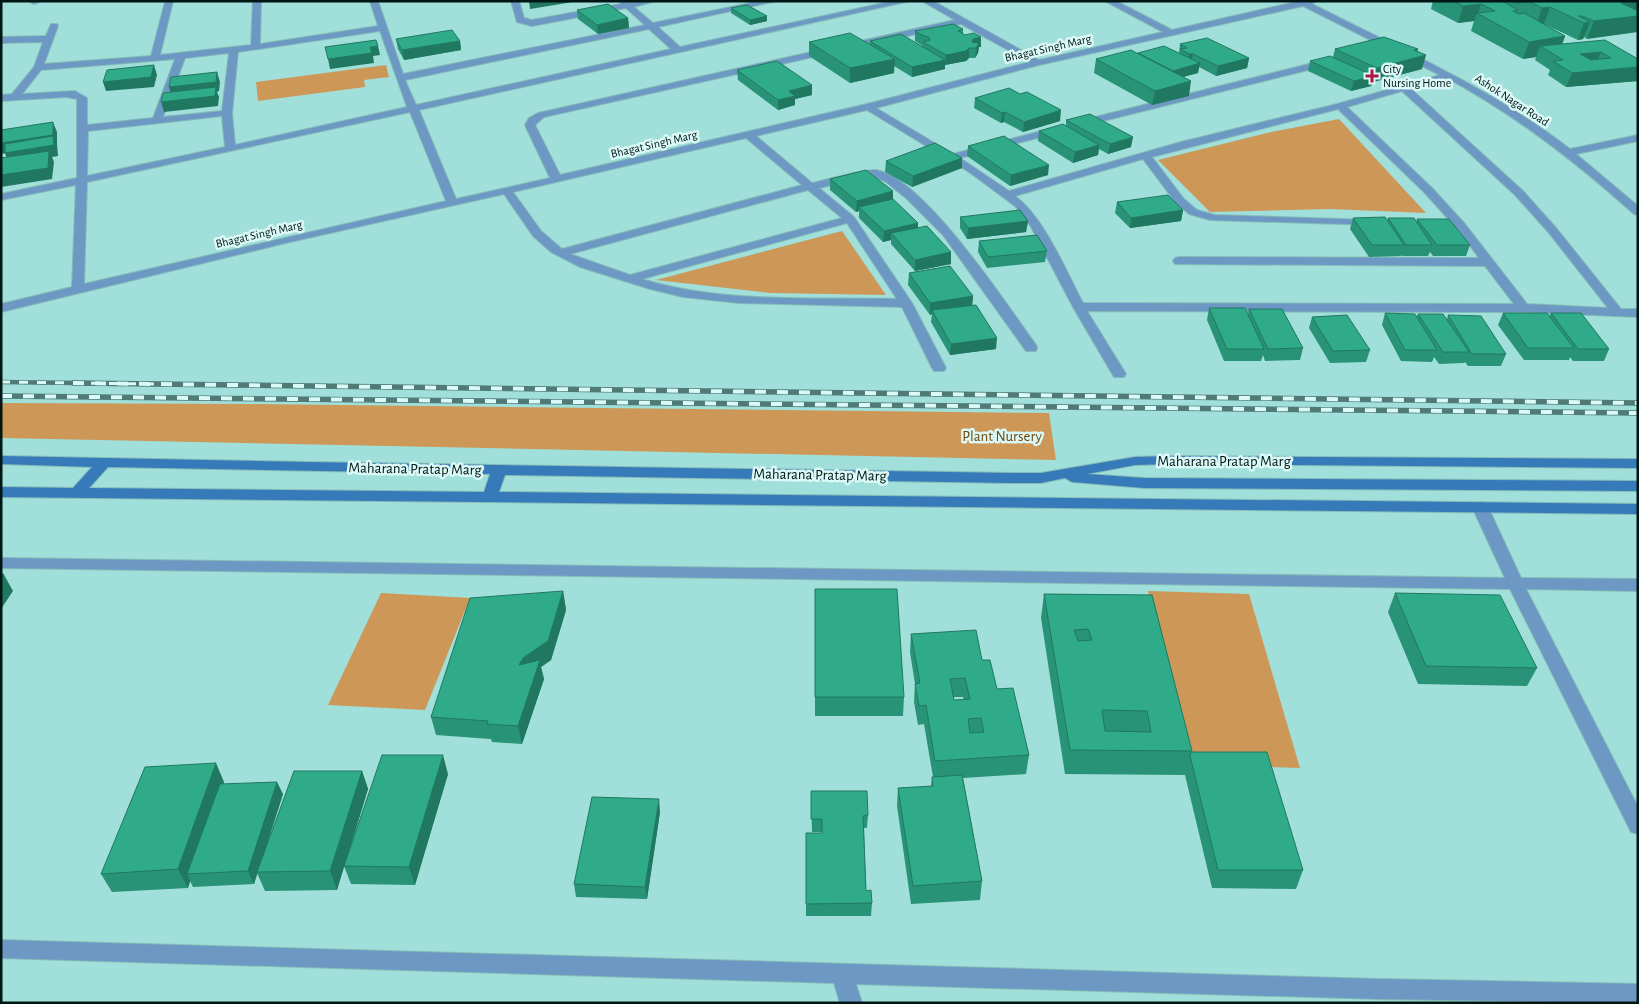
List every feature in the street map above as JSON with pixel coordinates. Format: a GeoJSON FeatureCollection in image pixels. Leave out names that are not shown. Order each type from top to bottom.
{"type":"FeatureCollection","features":[{"type":"Feature","properties":{"kind":"main road","name":"Maharana Pratap Marg"},"geometry":{"type":"LineString","coordinates":[[1,460],[1011,478],[1062,475],[1135,461],[1172,460],[1638,464]]}},
{"type":"Feature","properties":{"kind":"main road"},"geometry":{"type":"LineString","coordinates":[[77,493],[104,462]]}},
{"type":"Feature","properties":{"kind":"main road"},"geometry":{"type":"LineString","coordinates":[[490,497],[499,470]]}},
{"type":"Feature","properties":{"kind":"main road"},"geometry":{"type":"LineString","coordinates":[[1062,475],[1097,480],[1144,483],[1638,486]]}},
{"type":"Feature","properties":{"kind":"main road","name":"Maharana Pratap Marg"},"geometry":{"type":"LineString","coordinates":[[1,492],[1638,509]]}},
{"type":"Feature","properties":{"kind":"street"},"geometry":{"type":"LineString","coordinates":[[255,48],[257,1]]}},
{"type":"Feature","properties":{"kind":"street"},"geometry":{"type":"LineString","coordinates":[[374,1],[400,78],[453,204]]}},
{"type":"Feature","properties":{"kind":"street"},"geometry":{"type":"LineString","coordinates":[[515,1],[520,20],[532,23],[625,3],[651,1]]}},
{"type":"Feature","properties":{"kind":"street"},"geometry":{"type":"LineString","coordinates":[[400,78],[773,1]]}},
{"type":"Feature","properties":{"kind":"street"},"geometry":{"type":"LineString","coordinates":[[1,197],[230,149],[678,49],[906,1]]}},
{"type":"Feature","properties":{"kind":"street"},"geometry":{"type":"LineString","coordinates":[[926,1],[1038,63]]}},
{"type":"Feature","properties":{"kind":"street"},"geometry":{"type":"LineString","coordinates":[[1109,1],[1171,33]]}},
{"type":"Feature","properties":{"kind":"street"},"geometry":{"type":"LineString","coordinates":[[155,59],[169,2]]}},
{"type":"Feature","properties":{"kind":"street","name":"Bhagat Singh Marg"},"geometry":{"type":"LineString","coordinates":[[1,308],[290,239],[453,204],[748,135],[1038,63],[1308,2]]}},
{"type":"Feature","properties":{"kind":"street","name":"Ashok Nagar Road"},"geometry":{"type":"LineString","coordinates":[[1308,2],[1385,48],[1449,75],[1482,94],[1568,153],[1638,212]]}},
{"type":"Feature","properties":{"kind":"street"},"geometry":{"type":"LineString","coordinates":[[625,3],[678,49]]}},
{"type":"Feature","properties":{"kind":"street"},"geometry":{"type":"LineString","coordinates":[[557,180],[530,125],[533,120],[541,115],[963,22]]}},
{"type":"Feature","properties":{"kind":"street"},"geometry":{"type":"LineString","coordinates":[[15,97],[38,67],[54,26]]}},
{"type":"Feature","properties":{"kind":"street"},"geometry":{"type":"LineString","coordinates":[[38,67],[155,59],[234,51],[384,28]]}},
{"type":"Feature","properties":{"kind":"street"},"geometry":{"type":"LineString","coordinates":[[1,40],[49,39]]}},
{"type":"Feature","properties":{"kind":"street"},"geometry":{"type":"LineString","coordinates":[[230,149],[227,113],[234,51]]}},
{"type":"Feature","properties":{"kind":"street"},"geometry":{"type":"LineString","coordinates":[[157,120],[181,56]]}},
{"type":"Feature","properties":{"kind":"street"},"geometry":{"type":"LineString","coordinates":[[952,157],[1342,59]]}},
{"type":"Feature","properties":{"kind":"street"},"geometry":{"type":"LineString","coordinates":[[1007,195],[1145,155],[1340,106],[1449,75]]}},
{"type":"Feature","properties":{"kind":"street"},"geometry":{"type":"LineString","coordinates":[[1404,88],[1519,193],[1553,231],[1618,313]]}},
{"type":"Feature","properties":{"kind":"street"},"geometry":{"type":"LineString","coordinates":[[1,98],[66,94],[82,98],[83,129],[78,290]]}},
{"type":"Feature","properties":{"kind":"street"},"geometry":{"type":"LineString","coordinates":[[868,106],[973,170],[1019,204],[1034,224],[1079,307],[1119,374]]}},
{"type":"Feature","properties":{"kind":"street"},"geometry":{"type":"LineString","coordinates":[[1340,106],[1428,190],[1461,226],[1523,308]]}},
{"type":"Feature","properties":{"kind":"street"},"geometry":{"type":"LineString","coordinates":[[83,129],[227,113]]}},
{"type":"Feature","properties":{"kind":"street"},"geometry":{"type":"LineString","coordinates":[[748,135],[850,219],[906,303],[939,368]]}},
{"type":"Feature","properties":{"kind":"street"},"geometry":{"type":"LineString","coordinates":[[1568,153],[1638,138]]}},
{"type":"Feature","properties":{"kind":"street"},"geometry":{"type":"LineString","coordinates":[[1145,155],[1180,202],[1199,215],[1214,218],[1383,223]]}},
{"type":"Feature","properties":{"kind":"street"},"geometry":{"type":"LineString","coordinates":[[560,253],[811,186],[874,173],[890,180],[917,203],[953,240],[1031,348]]}},
{"type":"Feature","properties":{"kind":"street"},"geometry":{"type":"LineString","coordinates":[[507,191],[539,235],[560,253],[628,279],[682,292],[746,300],[906,303]]}},
{"type":"Feature","properties":{"kind":"street"},"geometry":{"type":"LineString","coordinates":[[628,279],[850,219]]}},
{"type":"Feature","properties":{"kind":"street"},"geometry":{"type":"LineString","coordinates":[[1422,224],[1461,226]]}},
{"type":"Feature","properties":{"kind":"street"},"geometry":{"type":"LineString","coordinates":[[1179,261],[1489,262]]}},
{"type":"Feature","properties":{"kind":"street"},"geometry":{"type":"LineString","coordinates":[[1079,307],[1523,308],[1638,313]]}},
{"type":"Feature","properties":{"kind":"street"},"geometry":{"type":"LineString","coordinates":[[1480,507],[1515,582],[1638,826]]}},
{"type":"Feature","properties":{"kind":"street"},"geometry":{"type":"LineString","coordinates":[[1,563],[1638,585]]}},
{"type":"Feature","properties":{"kind":"street"},"geometry":{"type":"LineString","coordinates":[[1,948],[842,974],[1381,996],[1638,994]]}},
{"type":"Feature","properties":{"kind":"street"},"geometry":{"type":"LineString","coordinates":[[842,974],[851,1003]]}},
{"type":"Feature","properties":{"kind":"green space"},"geometry":{"type":"Polygon","coordinates":[[[386,65],[389,77],[364,80],[365,87],[258,101],[256,82],[386,65]]]}},
{"type":"Feature","properties":{"kind":"green space"},"geometry":{"type":"Polygon","coordinates":[[[1339,119],[1426,213],[1330,209],[1210,212],[1158,160],[1271,132],[1339,119]]]}},
{"type":"Feature","properties":{"kind":"green space"},"geometry":{"type":"Polygon","coordinates":[[[842,231],[886,295],[770,293],[656,280],[842,231]]]}},
{"type":"Feature","properties":{"kind":"green space","name":"Plant Nursery"},"geometry":{"type":"Polygon","coordinates":[[[1,403],[1049,413],[1056,460],[1,438],[1,403]]]}},
{"type":"Feature","properties":{"kind":"green space"},"geometry":{"type":"Polygon","coordinates":[[[1148,591],[1249,594],[1300,768],[1184,764],[1148,591]]]}},
{"type":"Feature","properties":{"kind":"green space"},"geometry":{"type":"Polygon","coordinates":[[[381,593],[470,598],[425,710],[328,705],[381,593]]]}},
{"type":"Feature","properties":{"kind":"building"},"geometry":{"type":"Polygon","coordinates":[[[1454,1],[1502,1],[1518,10],[1513,11],[1519,14],[1524,13],[1565,36],[1529,42],[1477,13],[1495,11],[1481,4],[1463,6],[1454,1]]]}},
{"type":"Feature","properties":{"kind":"building"},"geometry":{"type":"Polygon","coordinates":[[[1512,1],[1633,1],[1621,3],[1638,11],[1638,16],[1594,21],[1578,16],[1590,22],[1584,23],[1550,7],[1542,8],[1530,2],[1515,3],[1512,1]]]}},
{"type":"Feature","properties":{"kind":"building"},"geometry":{"type":"Polygon","coordinates":[[[608,4],[628,18],[597,25],[577,10],[608,4]]]}},
{"type":"Feature","properties":{"kind":"building"},"geometry":{"type":"Polygon","coordinates":[[[747,5],[767,16],[750,20],[731,8],[747,5]]]}},
{"type":"Feature","properties":{"kind":"building"},"geometry":{"type":"Polygon","coordinates":[[[953,24],[963,29],[958,31],[965,35],[974,33],[981,37],[973,39],[972,42],[979,43],[976,48],[969,48],[966,51],[946,55],[923,42],[930,40],[929,37],[915,31],[953,24]]]}},
{"type":"Feature","properties":{"kind":"building"},"geometry":{"type":"Polygon","coordinates":[[[452,30],[460,41],[402,50],[396,39],[452,30]]]}},
{"type":"Feature","properties":{"kind":"building"},"geometry":{"type":"Polygon","coordinates":[[[850,33],[895,59],[850,68],[809,42],[850,33]]]}},
{"type":"Feature","properties":{"kind":"building"},"geometry":{"type":"Polygon","coordinates":[[[901,34],[945,60],[912,67],[870,41],[901,34]]]}},
{"type":"Feature","properties":{"kind":"building"},"geometry":{"type":"Polygon","coordinates":[[[1384,37],[1418,49],[1414,50],[1426,55],[1377,68],[1335,49],[1384,37]]]}},
{"type":"Feature","properties":{"kind":"building"},"geometry":{"type":"Polygon","coordinates":[[[1207,38],[1249,58],[1218,66],[1180,49],[1187,48],[1180,44],[1207,38]]]}},
{"type":"Feature","properties":{"kind":"building"},"geometry":{"type":"Polygon","coordinates":[[[376,40],[378,46],[370,47],[372,53],[328,59],[325,47],[376,40]]]}},
{"type":"Feature","properties":{"kind":"building"},"geometry":{"type":"Polygon","coordinates":[[[1605,40],[1638,59],[1638,67],[1572,73],[1553,61],[1563,60],[1540,46],[1605,40]],[[1601,52],[1580,54],[1591,60],[1611,58],[1601,52]]]}},
{"type":"Feature","properties":{"kind":"building"},"geometry":{"type":"Polygon","coordinates":[[[1164,46],[1200,63],[1173,71],[1138,53],[1164,46]]]}},
{"type":"Feature","properties":{"kind":"building"},"geometry":{"type":"Polygon","coordinates":[[[1131,50],[1191,81],[1155,91],[1096,59],[1131,50]]]}},
{"type":"Feature","properties":{"kind":"building"},"geometry":{"type":"Polygon","coordinates":[[[1330,56],[1374,76],[1354,81],[1310,61],[1330,56]]]}},
{"type":"Feature","properties":{"kind":"building"},"geometry":{"type":"Polygon","coordinates":[[[777,61],[812,85],[789,91],[795,96],[778,100],[737,70],[777,61]]]}},
{"type":"Feature","properties":{"kind":"building"},"geometry":{"type":"Polygon","coordinates":[[[154,65],[151,77],[103,82],[107,70],[154,65]]]}},
{"type":"Feature","properties":{"kind":"building"},"geometry":{"type":"Polygon","coordinates":[[[217,72],[216,82],[169,87],[171,77],[217,72]]]}},
{"type":"Feature","properties":{"kind":"building"},"geometry":{"type":"Polygon","coordinates":[[[216,87],[215,96],[161,102],[163,93],[216,87]]]}},
{"type":"Feature","properties":{"kind":"building"},"geometry":{"type":"Polygon","coordinates":[[[1009,88],[1020,94],[1027,92],[1061,110],[1024,122],[1005,112],[1002,113],[975,98],[1009,88]]]}},
{"type":"Feature","properties":{"kind":"building"},"geometry":{"type":"Polygon","coordinates":[[[1090,114],[1133,137],[1110,144],[1066,120],[1090,114]]]}},
{"type":"Feature","properties":{"kind":"building"},"geometry":{"type":"Polygon","coordinates":[[[53,122],[53,135],[1,143],[1,130],[53,122]]]}},
{"type":"Feature","properties":{"kind":"building"},"geometry":{"type":"Polygon","coordinates":[[[1063,124],[1099,145],[1075,152],[1039,131],[1063,124]]]}},
{"type":"Feature","properties":{"kind":"building"},"geometry":{"type":"Polygon","coordinates":[[[53,136],[54,145],[5,153],[5,144],[53,136]]]}},
{"type":"Feature","properties":{"kind":"building"},"geometry":{"type":"Polygon","coordinates":[[[1004,136],[1049,165],[1011,175],[968,146],[1004,136]]]}},
{"type":"Feature","properties":{"kind":"building"},"geometry":{"type":"Polygon","coordinates":[[[935,143],[962,158],[913,176],[886,161],[935,143]]]}},
{"type":"Feature","properties":{"kind":"building"},"geometry":{"type":"Polygon","coordinates":[[[49,151],[48,168],[1,175],[1,158],[49,151]]]}},
{"type":"Feature","properties":{"kind":"building"},"geometry":{"type":"Polygon","coordinates":[[[866,170],[893,191],[857,201],[830,179],[866,170]]]}},
{"type":"Feature","properties":{"kind":"building"},"geometry":{"type":"Polygon","coordinates":[[[1168,195],[1183,210],[1131,218],[1117,202],[1168,195]]]}},
{"type":"Feature","properties":{"kind":"building"},"geometry":{"type":"Polygon","coordinates":[[[893,199],[918,223],[884,231],[859,207],[893,199]]]}},
{"type":"Feature","properties":{"kind":"building"},"geometry":{"type":"Polygon","coordinates":[[[1020,210],[1028,221],[968,228],[960,217],[1020,210]]]}},
{"type":"Feature","properties":{"kind":"building"},"geometry":{"type":"Polygon","coordinates":[[[1385,217],[1404,245],[1372,245],[1353,218],[1385,217]]]}},
{"type":"Feature","properties":{"kind":"building"},"geometry":{"type":"Polygon","coordinates":[[[1388,218],[1414,218],[1432,245],[1406,245],[1388,218]]]}},
{"type":"Feature","properties":{"kind":"building"},"geometry":{"type":"Polygon","coordinates":[[[1417,219],[1449,219],[1470,245],[1437,245],[1417,219]]]}},
{"type":"Feature","properties":{"kind":"building"},"geometry":{"type":"Polygon","coordinates":[[[927,226],[951,252],[915,260],[891,233],[927,226]]]}},
{"type":"Feature","properties":{"kind":"building"},"geometry":{"type":"Polygon","coordinates":[[[1037,235],[1047,251],[988,257],[979,241],[1037,235]]]}},
{"type":"Feature","properties":{"kind":"building"},"geometry":{"type":"Polygon","coordinates":[[[950,266],[973,296],[930,303],[909,273],[950,266]]]}},
{"type":"Feature","properties":{"kind":"building"},"geometry":{"type":"Polygon","coordinates":[[[976,305],[997,338],[951,344],[932,310],[976,305]]]}},
{"type":"Feature","properties":{"kind":"building"},"geometry":{"type":"Polygon","coordinates":[[[1209,308],[1245,308],[1264,349],[1227,349],[1209,308]]]}},
{"type":"Feature","properties":{"kind":"building"},"geometry":{"type":"Polygon","coordinates":[[[1249,309],[1282,309],[1303,348],[1268,349],[1249,309]]]}},
{"type":"Feature","properties":{"kind":"building"},"geometry":{"type":"Polygon","coordinates":[[[1385,313],[1415,314],[1437,350],[1405,350],[1385,313]]]}},
{"type":"Feature","properties":{"kind":"building"},"geometry":{"type":"Polygon","coordinates":[[[1503,313],[1547,313],[1574,348],[1528,348],[1503,313]]]}},
{"type":"Feature","properties":{"kind":"building"},"geometry":{"type":"Polygon","coordinates":[[[1551,313],[1581,313],[1609,349],[1578,349],[1551,313]]]}},
{"type":"Feature","properties":{"kind":"building"},"geometry":{"type":"Polygon","coordinates":[[[1418,314],[1443,314],[1469,352],[1443,352],[1418,314]]]}},
{"type":"Feature","properties":{"kind":"building"},"geometry":{"type":"Polygon","coordinates":[[[1347,315],[1370,350],[1333,351],[1312,317],[1347,315]]]}},
{"type":"Feature","properties":{"kind":"building"},"geometry":{"type":"Polygon","coordinates":[[[1448,315],[1481,316],[1506,354],[1472,354],[1448,315]]]}},
{"type":"Feature","properties":{"kind":"building"},"geometry":{"type":"Polygon","coordinates":[[[815,589],[897,589],[904,697],[815,697],[815,589]]]}},
{"type":"Feature","properties":{"kind":"building"},"geometry":{"type":"Polygon","coordinates":[[[563,591],[548,641],[523,658],[519,665],[540,660],[518,726],[487,724],[488,721],[431,717],[470,598],[563,591]]]}},
{"type":"Feature","properties":{"kind":"building"},"geometry":{"type":"Polygon","coordinates":[[[1395,593],[1500,595],[1537,668],[1426,666],[1395,593]]]}},
{"type":"Feature","properties":{"kind":"building"},"geometry":{"type":"Polygon","coordinates":[[[1044,594],[1152,595],[1192,751],[1070,750],[1044,594]],[[1088,629],[1074,630],[1078,641],[1092,640],[1088,629]],[[1102,710],[1105,731],[1151,732],[1147,711],[1102,710]]]}},
{"type":"Feature","properties":{"kind":"building"},"geometry":{"type":"Polygon","coordinates":[[[976,630],[982,660],[990,660],[997,689],[1013,688],[1029,755],[935,761],[926,705],[919,706],[915,684],[920,683],[911,634],[976,630]],[[965,678],[950,679],[954,700],[970,699],[965,678]],[[981,718],[968,719],[970,733],[984,732],[981,718]]]}},
{"type":"Feature","properties":{"kind":"building"},"geometry":{"type":"Polygon","coordinates":[[[1191,752],[1267,752],[1303,870],[1218,870],[1190,756],[1191,752]]]}},
{"type":"Feature","properties":{"kind":"building"},"geometry":{"type":"Polygon","coordinates":[[[382,755],[443,755],[409,867],[344,866],[382,755]]]}},
{"type":"Feature","properties":{"kind":"building"},"geometry":{"type":"Polygon","coordinates":[[[216,763],[178,869],[101,874],[145,767],[216,763]]]}},
{"type":"Feature","properties":{"kind":"building"},"geometry":{"type":"Polygon","coordinates":[[[294,771],[362,771],[330,871],[257,872],[294,771]]]}},
{"type":"Feature","properties":{"kind":"building"},"geometry":{"type":"Polygon","coordinates":[[[962,775],[982,881],[913,886],[898,788],[933,786],[932,777],[962,775]]]}},
{"type":"Feature","properties":{"kind":"building"},"geometry":{"type":"Polygon","coordinates":[[[277,782],[248,871],[187,874],[220,784],[277,782]]]}},
{"type":"Feature","properties":{"kind":"building"},"geometry":{"type":"Polygon","coordinates":[[[811,791],[867,791],[868,815],[863,816],[866,891],[871,890],[872,903],[806,904],[806,833],[822,833],[822,819],[811,819],[811,791]]]}},
{"type":"Feature","properties":{"kind":"building"},"geometry":{"type":"Polygon","coordinates":[[[592,797],[659,799],[645,887],[574,884],[592,797]]]}},
{"type":"Feature","properties":{"kind":"railway"},"geometry":{"type":"LineString","coordinates":[[1,382],[155,384]]}},
{"type":"Feature","properties":{"kind":"railway"},"geometry":{"type":"LineString","coordinates":[[73,383],[1638,403]]}},
{"type":"Feature","properties":{"kind":"railway"},"geometry":{"type":"LineString","coordinates":[[1,396],[1638,413]]}},
{"type":"Feature","properties":{"kind":"place","name":"City Nursing Home"},"geometry":{"type":"Point","coordinates":[1372,76]}}]}
